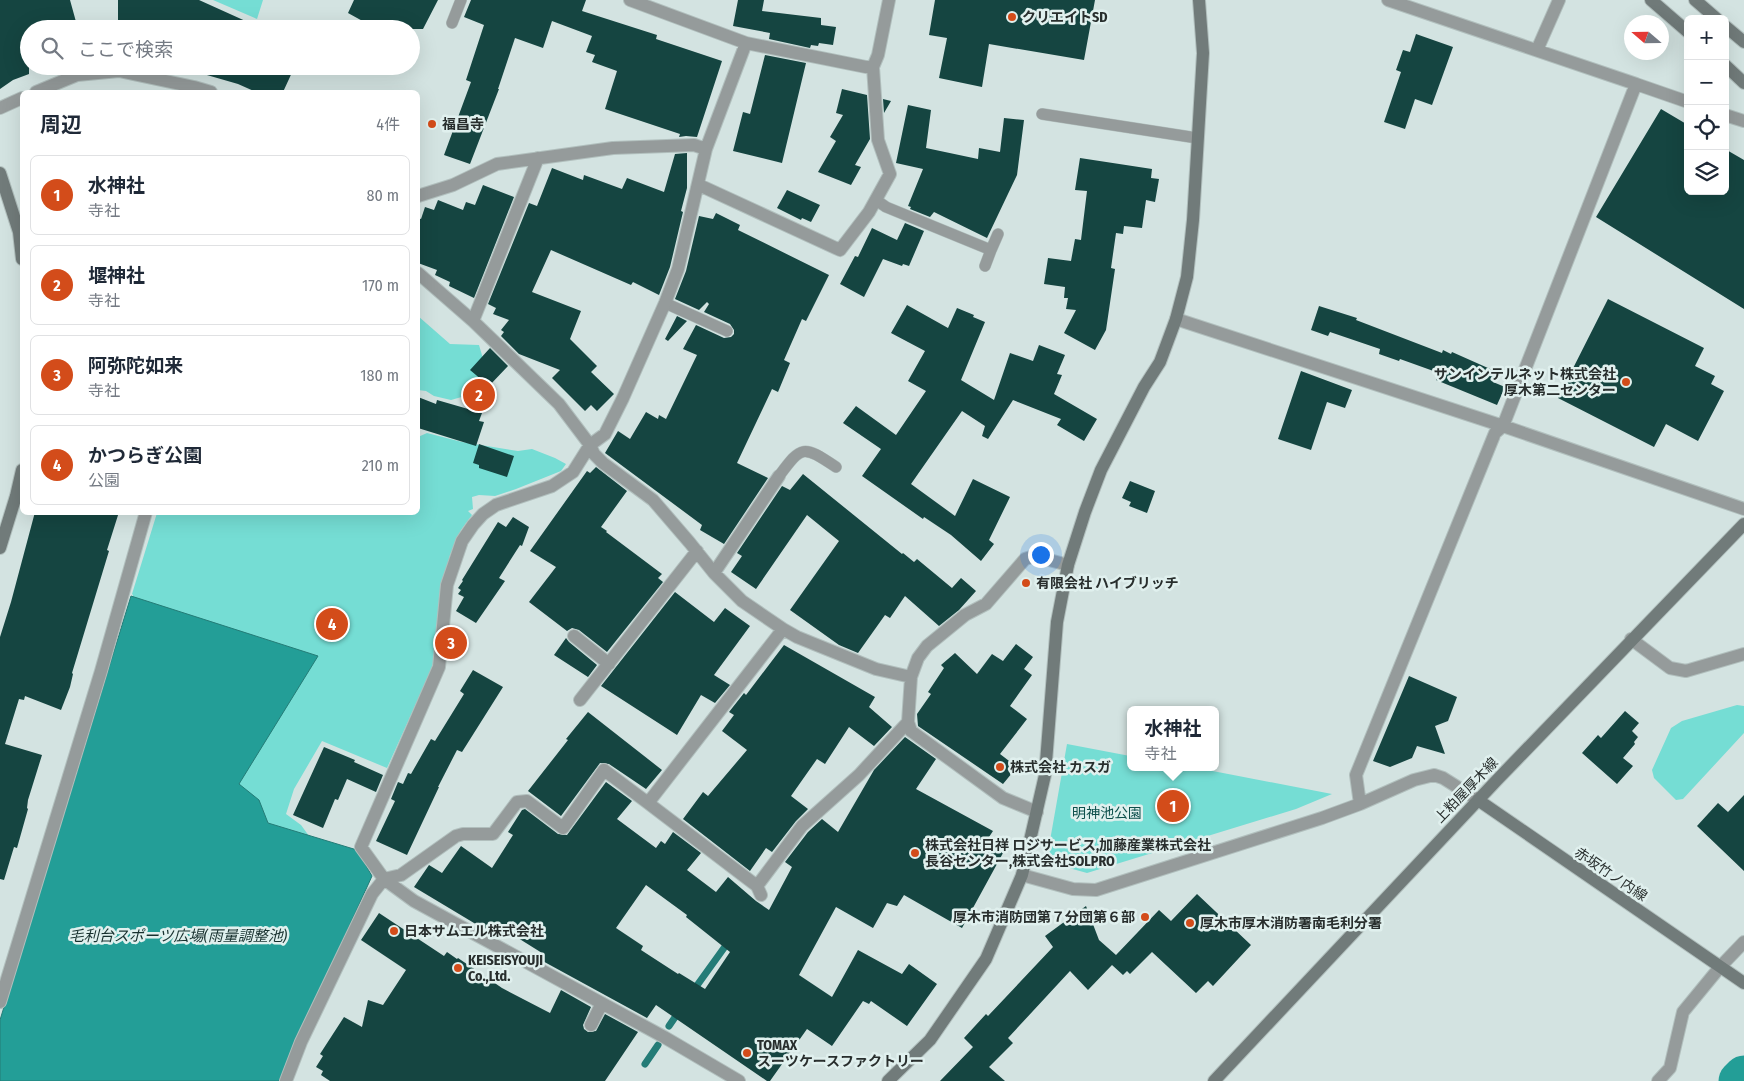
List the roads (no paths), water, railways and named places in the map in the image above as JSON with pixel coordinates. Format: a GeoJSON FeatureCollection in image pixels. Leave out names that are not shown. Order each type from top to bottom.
{"type":"FeatureCollection","features":[{"type":"Feature","properties":{"kind":"street"},"geometry":{"type":"LineString","coordinates":[[630,0],[746,43],[873,67]]}},
{"type":"Feature","properties":{"kind":"street"},"geometry":{"type":"LineString","coordinates":[[699,185],[840,250],[869,212],[890,174],[878,140],[873,67],[878,55],[888,0]]}},
{"type":"Feature","properties":{"kind":"street"},"geometry":{"type":"LineString","coordinates":[[888,1081],[930,1040],[986,960],[1022,875],[1038,812],[1046,767],[1057,622],[1068,565],[1101,470],[1144,387],[1160,362],[1176,319],[1188,267],[1193,220],[1203,53],[1199,0]]}},
{"type":"Feature","properties":{"kind":"street"},"geometry":{"type":"LineString","coordinates":[[1388,0],[1684,101]]}},
{"type":"Feature","properties":{"kind":"street"},"geometry":{"type":"LineString","coordinates":[[1537,50],[1559,0]]}},
{"type":"Feature","properties":{"kind":"street"},"geometry":{"type":"LineString","coordinates":[[1651,0],[1684,29]]}},
{"type":"Feature","properties":{"kind":"street"},"geometry":{"type":"LineString","coordinates":[[1695,0],[1712,15]]}},
{"type":"Feature","properties":{"kind":"street"},"geometry":{"type":"LineString","coordinates":[[1729,29],[1744,42]]}},
{"type":"Feature","properties":{"kind":"street"},"geometry":{"type":"LineString","coordinates":[[739,1081],[664,1037],[414,901],[384,879],[361,847],[439,667],[447,585],[462,541],[483,514],[496,505],[552,486],[573,472],[590,445],[605,434],[623,398],[678,269],[706,149],[746,43]]}},
{"type":"Feature","properties":{"kind":"street"},"geometry":{"type":"LineString","coordinates":[[1729,69],[1744,83]]}},
{"type":"Feature","properties":{"kind":"street"},"geometry":{"type":"LineString","coordinates":[[41,90],[77,75]]}},
{"type":"Feature","properties":{"kind":"street"},"geometry":{"type":"LineString","coordinates":[[138,75],[204,90]]}},
{"type":"Feature","properties":{"kind":"street"},"geometry":{"type":"LineString","coordinates":[[1360,804],[1356,775],[1495,433],[1503,426],[1636,84]]}},
{"type":"Feature","properties":{"kind":"street"},"geometry":{"type":"LineString","coordinates":[[0,108],[20,99]]}},
{"type":"Feature","properties":{"kind":"street"},"geometry":{"type":"LineString","coordinates":[[1729,116],[1744,121]]}},
{"type":"Feature","properties":{"kind":"street"},"geometry":{"type":"LineString","coordinates":[[420,195],[453,185],[497,164],[613,148],[694,145],[706,149]]}},
{"type":"Feature","properties":{"kind":"street"},"geometry":{"type":"LineString","coordinates":[[474,321],[538,158]]}},
{"type":"Feature","properties":{"kind":"street"},"geometry":{"type":"LineString","coordinates":[[0,173],[18,232],[20,246]]}},
{"type":"Feature","properties":{"kind":"street"},"geometry":{"type":"LineString","coordinates":[[420,276],[474,321],[559,404],[602,463],[652,500],[697,551],[714,574],[742,601],[782,629],[831,652],[867,666],[911,677]]}},
{"type":"Feature","properties":{"kind":"street"},"geometry":{"type":"LineString","coordinates":[[1176,319],[1503,426],[1744,509]]}},
{"type":"Feature","properties":{"kind":"street"},"geometry":{"type":"LineString","coordinates":[[714,574],[779,476]]}},
{"type":"Feature","properties":{"kind":"street"},"geometry":{"type":"LineString","coordinates":[[0,548],[20,479]]}},
{"type":"Feature","properties":{"kind":"street"},"geometry":{"type":"LineString","coordinates":[[0,1002],[101,671],[145,515]]}},
{"type":"Feature","properties":{"kind":"street","name":"上粕屋厚木線"},"geometry":{"type":"LineString","coordinates":[[1214,1081],[1631,639],[1744,524]]}},
{"type":"Feature","properties":{"kind":"street"},"geometry":{"type":"LineString","coordinates":[[580,700],[697,551]]}},
{"type":"Feature","properties":{"kind":"street"},"geometry":{"type":"LineString","coordinates":[[1038,812],[1003,798],[911,731],[908,722],[911,677],[918,658],[927,646],[965,615],[986,604],[1025,559],[1034,556],[1068,565]]}},
{"type":"Feature","properties":{"kind":"street"},"geometry":{"type":"LineString","coordinates":[[648,803],[782,629]]}},
{"type":"Feature","properties":{"kind":"street"},"geometry":{"type":"LineString","coordinates":[[574,636],[609,664]]}},
{"type":"Feature","properties":{"kind":"street"},"geometry":{"type":"LineString","coordinates":[[1631,639],[1670,668],[1686,672],[1744,654]]}},
{"type":"Feature","properties":{"kind":"street"},"geometry":{"type":"LineString","coordinates":[[286,1081],[305,1033],[372,894],[384,879],[401,875],[456,836],[463,834],[493,834],[517,802],[527,801],[563,828],[604,770],[759,890],[802,826],[859,775],[908,722]]}},
{"type":"Feature","properties":{"kind":"street"},"geometry":{"type":"LineString","coordinates":[[1022,875],[1074,889],[1096,890],[1322,818],[1360,804],[1414,780],[1434,775],[1443,778],[1478,800]]}},
{"type":"Feature","properties":{"kind":"street","name":"赤坂竹ノ内線"},"geometry":{"type":"LineString","coordinates":[[1478,800],[1744,983]]}},
{"type":"Feature","properties":{"kind":"street"},"geometry":{"type":"LineString","coordinates":[[1658,1081],[1670,1068],[1683,1012],[1724,970],[1744,942]]}},
{"type":"Feature","properties":{"kind":"street"},"geometry":{"type":"LineString","coordinates":[[591,1026],[602,1003]]}},
{"type":"Feature","properties":{"kind":"lane"},"geometry":{"type":"LineString","coordinates":[[452,23],[461,0]]}},
{"type":"Feature","properties":{"kind":"lane"},"geometry":{"type":"LineString","coordinates":[[1042,114],[1197,138]]}},
{"type":"Feature","properties":{"kind":"lane"},"geometry":{"type":"LineString","coordinates":[[876,200],[886,208],[991,250]]}},
{"type":"Feature","properties":{"kind":"lane"},"geometry":{"type":"LineString","coordinates":[[985,266],[998,234]]}},
{"type":"Feature","properties":{"kind":"lane"},"geometry":{"type":"LineString","coordinates":[[665,303],[727,330]]}},
{"type":"Feature","properties":{"kind":"lane"},"geometry":{"type":"LineString","coordinates":[[779,476],[794,456],[802,451],[810,452],[836,467]]}},
{"type":"Feature","properties":{"kind":"water","name":"毛利台スポーツ広場(雨量調整池)"},"geometry":{"type":"Polygon","coordinates":[[[131,596],[318,656],[239,784],[259,800],[268,823],[357,850],[372,876],[279,1081],[0,1081],[0,1020],[131,596]]]}},
{"type":"Feature","properties":{"kind":"waterway"},"geometry":{"type":"LineString","coordinates":[[693,991],[729,941]]}},
{"type":"Feature","properties":{"kind":"waterway"},"geometry":{"type":"LineString","coordinates":[[669,1026],[680,1010]]}},
{"type":"Feature","properties":{"kind":"waterway"},"geometry":{"type":"LineString","coordinates":[[645,1064],[658,1045]]}},
{"type":"Feature","properties":{"kind":"waterway"},"geometry":{"type":"LineString","coordinates":[[1739,1081],[1744,1076]]}},
{"type":"Feature","properties":{"kind":"place","name":"クリエイトSD"},"geometry":{"type":"Point","coordinates":[1012,17]}},
{"type":"Feature","properties":{"kind":"place","name":"福昌寺"},"geometry":{"type":"Point","coordinates":[432,124]}},
{"type":"Feature","properties":{"kind":"place","name":"サンインテルネット株式会社 厚木第二センター"},"geometry":{"type":"Point","coordinates":[1626,382]}},
{"type":"Feature","properties":{"kind":"place","name":"堰神社"},"geometry":{"type":"Point","coordinates":[479,395]}},
{"type":"Feature","properties":{"kind":"place","name":"有限会社 ハイブリッチ"},"geometry":{"type":"Point","coordinates":[1026,583]}},
{"type":"Feature","properties":{"kind":"place","name":"かつらぎ公園"},"geometry":{"type":"Point","coordinates":[332,624]}},
{"type":"Feature","properties":{"kind":"place","name":"阿弥陀如来"},"geometry":{"type":"Point","coordinates":[451,643]}},
{"type":"Feature","properties":{"kind":"place","name":"株式会社 カスガ"},"geometry":{"type":"Point","coordinates":[1000,767]}},
{"type":"Feature","properties":{"kind":"place","name":"水神社"},"geometry":{"type":"Point","coordinates":[1173,806]}},
{"type":"Feature","properties":{"kind":"place","name":"株式会社日祥 ロジサービス,加藤産業株式会社 長谷センター,株式会社SOLPRO"},"geometry":{"type":"Point","coordinates":[915,853]}},
{"type":"Feature","properties":{"kind":"place","name":"厚木市消防団第７分団第６部"},"geometry":{"type":"Point","coordinates":[1145,917]}},
{"type":"Feature","properties":{"kind":"place","name":"厚木市厚木消防署南毛利分署"},"geometry":{"type":"Point","coordinates":[1190,923]}},
{"type":"Feature","properties":{"kind":"place","name":"日本サムエル株式会社"},"geometry":{"type":"Point","coordinates":[394,931]}},
{"type":"Feature","properties":{"kind":"place","name":"KEISEISYOUJI Co.,Ltd."},"geometry":{"type":"Point","coordinates":[458,968]}},
{"type":"Feature","properties":{"kind":"place","name":"TOMAX スーツケースファクトリー"},"geometry":{"type":"Point","coordinates":[747,1053]}},
{"type":"Feature","properties":{"kind":"park label","name":"明神池公園"},"geometry":{"type":"Point","coordinates":[1107,813]}}]}
